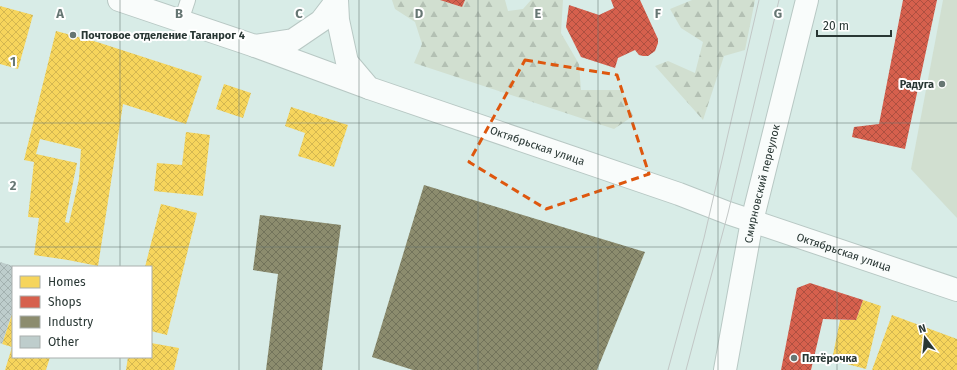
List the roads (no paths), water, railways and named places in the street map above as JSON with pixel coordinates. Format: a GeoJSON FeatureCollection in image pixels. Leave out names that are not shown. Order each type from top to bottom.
{"type":"FeatureCollection","features":[{"type":"Feature","properties":{"kind":"main road","name":"Октябрьская улица"},"geometry":{"type":"LineString","coordinates":[[119,0],[255,46],[368,88],[679,194],[722,211],[957,290]]}},
{"type":"Feature","properties":{"kind":"main road"},"geometry":{"type":"LineString","coordinates":[[255,46],[293,40],[321,21],[337,0]]}},
{"type":"Feature","properties":{"kind":"main road"},"geometry":{"type":"LineString","coordinates":[[337,0],[338,20],[347,62],[368,88]]}},
{"type":"Feature","properties":{"kind":"main road","name":"Смирновский переулок"},"geometry":{"type":"LineString","coordinates":[[725,370],[752,221],[807,0]]}},
{"type":"Feature","properties":{"kind":"lane"},"geometry":{"type":"LineString","coordinates":[[181,20],[188,0]]}},
{"type":"Feature","properties":{"kind":"tram line"},"geometry":{"type":"LineString","coordinates":[[668,370],[704,238],[759,0]]}},
{"type":"Feature","properties":{"kind":"tram line"},"geometry":{"type":"LineString","coordinates":[[686,370],[728,213],[779,0]]}},
{"type":"Feature","properties":{"kind":"place","name":"Почтовое отделение Таганрог 4"},"geometry":{"type":"Point","coordinates":[73,35]}},
{"type":"Feature","properties":{"kind":"place","name":"Радуга"},"geometry":{"type":"Point","coordinates":[942,84]}},
{"type":"Feature","properties":{"kind":"place","name":"Пятёрочка"},"geometry":{"type":"Point","coordinates":[794,358]}}]}
